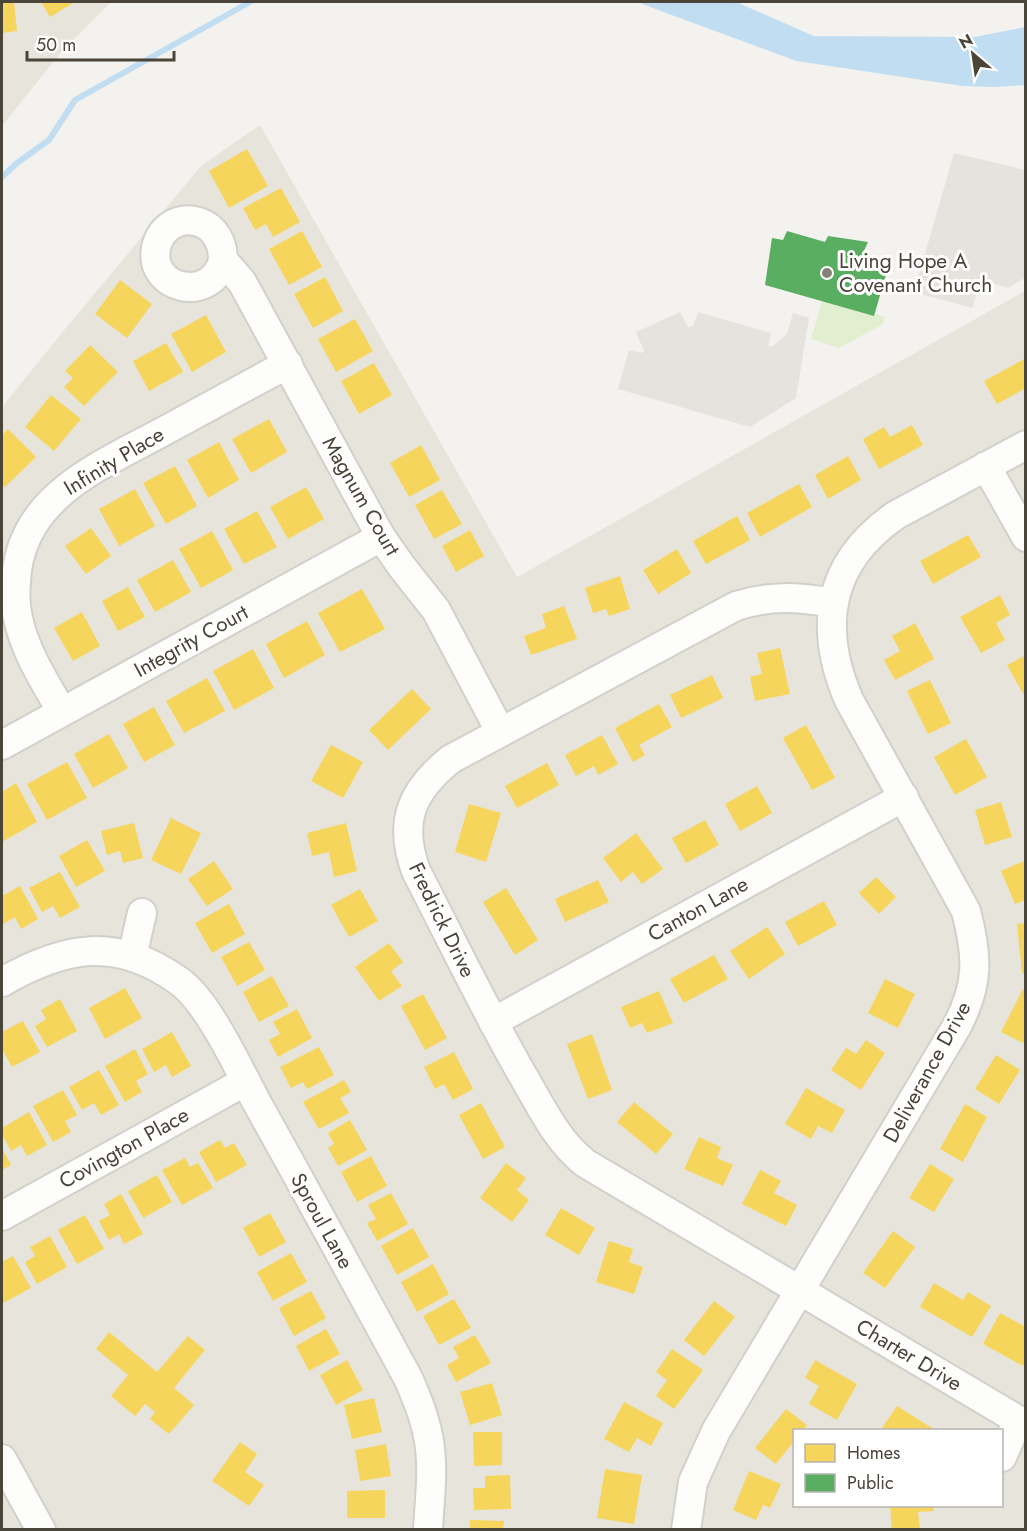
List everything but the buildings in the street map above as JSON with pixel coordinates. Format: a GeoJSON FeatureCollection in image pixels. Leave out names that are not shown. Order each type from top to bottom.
{"type":"FeatureCollection","features":[{"type":"Feature","properties":{"kind":"street","name":"Magnum Court"},"geometry":{"type":"LineString","coordinates":[[223,260],[242,282],[381,537],[436,610],[500,731]]}},
{"type":"Feature","properties":{"kind":"street","name":"Infinity Place"},"geometry":{"type":"LineString","coordinates":[[62,712],[31,657],[17,617],[16,571],[21,550],[40,513],[56,495],[98,466],[288,364]]}},
{"type":"Feature","properties":{"kind":"street","name":"Deliverance Drive"},"geometry":{"type":"LineString","coordinates":[[686,1530],[693,1482],[716,1431],[957,1026],[969,1002],[974,980],[972,933],[966,911],[849,700],[841,680],[833,644],[831,624],[833,603],[850,560],[876,529],[896,515],[1026,445]]}},
{"type":"Feature","properties":{"kind":"street"},"geometry":{"type":"LineString","coordinates":[[986,466],[1026,537]]}},
{"type":"Feature","properties":{"kind":"street","name":"Integrity Court"},"geometry":{"type":"LineString","coordinates":[[2,746],[381,537]]}},
{"type":"Feature","properties":{"kind":"street","name":"Fredrick Drive"},"geometry":{"type":"LineString","coordinates":[[800,1291],[585,1163],[572,1152],[552,1126],[493,1022],[416,871],[407,835],[413,803],[436,771],[451,759],[500,731],[736,606],[754,600],[778,597],[804,598],[833,603]]}},
{"type":"Feature","properties":{"kind":"street","name":"Canton Lane"},"geometry":{"type":"LineString","coordinates":[[493,1022],[904,796]]}},
{"type":"Feature","properties":{"kind":"street"},"geometry":{"type":"LineString","coordinates":[[132,957],[142,913]]}},
{"type":"Feature","properties":{"kind":"street","name":"Sproul Lane"},"geometry":{"type":"LineString","coordinates":[[2,982],[30,966],[73,952],[112,951],[166,972],[182,982],[194,995],[246,1081],[403,1368],[416,1396],[427,1429],[432,1463],[428,1530]]}},
{"type":"Feature","properties":{"kind":"street","name":"Covington Place"},"geometry":{"type":"LineString","coordinates":[[2,1216],[246,1081]]}},
{"type":"Feature","properties":{"kind":"street","name":"Charter Drive"},"geometry":{"type":"LineString","coordinates":[[800,1291],[1022,1421],[1003,1455]]}},
{"type":"Feature","properties":{"kind":"street"},"geometry":{"type":"LineString","coordinates":[[2,1459],[41,1530]]}},
{"type":"Feature","properties":{"kind":"shaded area"},"geometry":{"type":"Polygon","coordinates":[[[2,2],[111,2],[62,51],[2,126],[2,2]]]}},
{"type":"Feature","properties":{"kind":"shaded area"},"geometry":{"type":"Polygon","coordinates":[[[260,125],[517,577],[1025,291],[1025,1529],[2,1529],[2,407],[201,166],[260,125]]]}},
{"type":"Feature","properties":{"kind":"shaded area"},"geometry":{"type":"Polygon","coordinates":[[[954,153],[1025,170],[1025,278],[1008,288],[981,280],[972,308],[914,292],[954,153]]]}},
{"type":"Feature","properties":{"kind":"shaded area"},"geometry":{"type":"Polygon","coordinates":[[[680,312],[688,327],[693,326],[698,312],[771,333],[768,347],[787,334],[793,313],[809,318],[796,398],[750,427],[618,389],[629,350],[641,353],[644,351],[636,332],[680,312]]]}},
{"type":"Feature","properties":{"kind":"green space"},"geometry":{"type":"Polygon","coordinates":[[[822,301],[885,317],[883,324],[839,348],[811,339],[822,301]]]}},
{"type":"Feature","properties":{"kind":"water"},"geometry":{"type":"Polygon","coordinates":[[[645,2],[729,2],[813,39],[975,40],[1025,30],[1025,82],[963,83],[797,58],[645,2]]]}},
{"type":"Feature","properties":{"kind":"waterway"},"geometry":{"type":"LineString","coordinates":[[2,177],[49,140],[75,100],[250,2]]}},
{"type":"Feature","properties":{"kind":"waterway"},"geometry":{"type":"LineString","coordinates":[[645,2],[797,58],[963,83],[1026,82]]}},
{"type":"Feature","properties":{"kind":"waterway"},"geometry":{"type":"LineString","coordinates":[[729,2],[813,39],[975,40],[1026,30]]}},
{"type":"Feature","properties":{"kind":"place","name":"Living Hope A Covenant Church"},"geometry":{"type":"Point","coordinates":[827,273]}}]}
